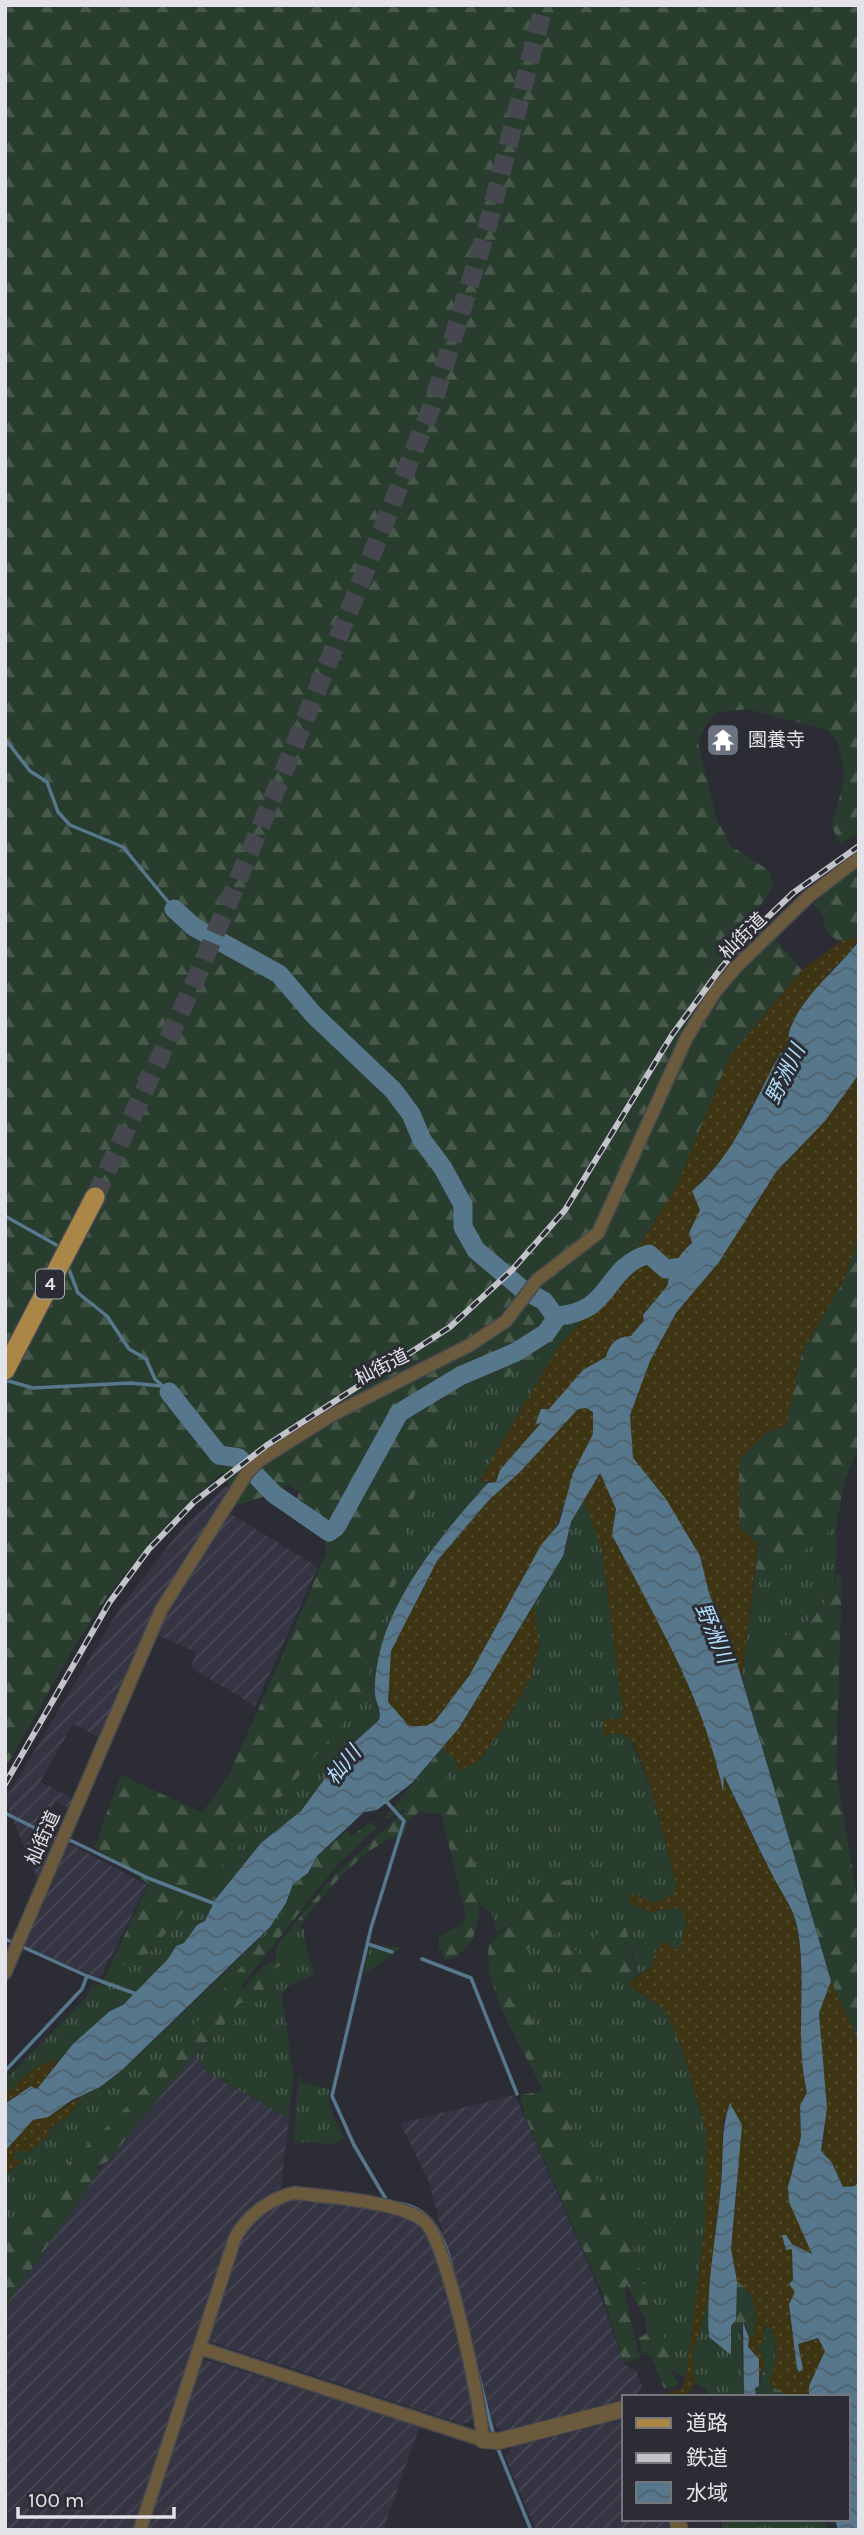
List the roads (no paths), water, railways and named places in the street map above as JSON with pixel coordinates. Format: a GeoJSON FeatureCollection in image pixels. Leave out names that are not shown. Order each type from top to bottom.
{"type":"FeatureCollection","features":[{"type":"Feature","properties":{"kind":"main road","name":"4"},"geometry":{"type":"LineString","coordinates":[[5,1370],[95,1197]]}},
{"type":"Feature","properties":{"kind":"street","name":"杣街道"},"geometry":{"type":"LineString","coordinates":[[5,1973],[161,1610],[247,1473],[260,1460],[332,1415],[470,1345],[506,1321],[537,1280],[598,1233],[687,1037],[715,992],[737,966],[808,897],[859,858]]}},
{"type":"Feature","properties":{"kind":"street"},"geometry":{"type":"LineString","coordinates":[[140,2530],[235,2238],[245,2222],[279,2196],[294,2193],[394,2209],[424,2221],[437,2239],[481,2412],[492,2441]]}},
{"type":"Feature","properties":{"kind":"street"},"geometry":{"type":"LineString","coordinates":[[200,2348],[492,2441],[622,2409]]}},
{"type":"Feature","properties":{"kind":"water"},"geometry":{"type":"Polygon","coordinates":[[[859,941],[859,1074],[825,1121],[776,1172],[719,1262],[676,1313],[650,1361],[630,1415],[633,1458],[666,1499],[700,1556],[709,1593],[736,1659],[831,1981],[819,2013],[827,2108],[821,2151],[832,2163],[843,2187],[855,2186],[859,2180],[859,2530],[838,2530],[836,2521],[850,2521],[850,2395],[809,2395],[809,2386],[825,2351],[818,2338],[798,2344],[803,2369],[799,2372],[789,2304],[795,2292],[789,2284],[793,2280],[792,2249],[786,2250],[782,2235],[786,2235],[792,2244],[812,2254],[789,2202],[788,2187],[801,2137],[800,2106],[807,2092],[803,2071],[801,1967],[797,1926],[724,1776],[723,1792],[715,1758],[691,1692],[612,1535],[616,1509],[600,1473],[571,1522],[563,1556],[459,1728],[412,1783],[377,1810],[364,1812],[317,1856],[308,1873],[293,1884],[286,1903],[270,1927],[122,2070],[100,2087],[72,2100],[48,2117],[33,2120],[5,2151],[5,2104],[31,2086],[37,2089],[73,2044],[110,2011],[123,2005],[168,1959],[176,1946],[184,1943],[197,1925],[205,1921],[215,1900],[261,1843],[301,1811],[345,1751],[379,1720],[375,1689],[380,1651],[397,1605],[410,1583],[456,1520],[488,1483],[496,1482],[500,1470],[541,1423],[535,1425],[541,1409],[549,1409],[583,1370],[606,1357],[614,1342],[631,1336],[644,1320],[643,1315],[668,1285],[676,1262],[692,1243],[689,1233],[700,1210],[692,1191],[707,1177],[732,1144],[780,1054],[788,1047],[789,1032],[802,1006],[859,941]],[[586,1408],[578,1409],[520,1472],[489,1500],[437,1561],[391,1651],[388,1702],[409,1726],[426,1726],[435,1721],[469,1676],[541,1545],[559,1524],[573,1473],[593,1434],[593,1412],[586,1408]]]}},
{"type":"Feature","properties":{"kind":"water"},"geometry":{"type":"Polygon","coordinates":[[[730,2103],[742,2125],[731,2249],[737,2281],[736,2320],[731,2326],[731,2355],[709,2337],[708,2318],[724,2133],[730,2103]]]}},
{"type":"Feature","properties":{"kind":"water"},"geometry":{"type":"Polygon","coordinates":[[[743,2322],[749,2338],[748,2347],[759,2359],[759,2386],[755,2388],[756,2395],[744,2395],[743,2322]]]}},
{"type":"Feature","properties":{"kind":"waterway"},"geometry":{"type":"LineString","coordinates":[[5,739],[30,771],[47,782],[58,812],[70,825],[123,847],[174,909]]}},
{"type":"Feature","properties":{"kind":"waterway"},"geometry":{"type":"LineString","coordinates":[[174,909],[194,927],[279,974],[313,1014],[393,1090],[411,1114],[422,1140],[443,1168],[463,1205],[463,1227],[476,1250],[522,1289],[544,1301],[555,1316],[574,1313],[588,1307],[623,1269],[649,1254],[666,1269],[684,1267],[699,1258]]}},
{"type":"Feature","properties":{"kind":"waterway"},"geometry":{"type":"LineString","coordinates":[[5,1216],[60,1247]]}},
{"type":"Feature","properties":{"kind":"waterway"},"geometry":{"type":"LineString","coordinates":[[68,1267],[78,1293],[107,1316],[129,1349],[146,1359],[155,1379],[169,1392]]}},
{"type":"Feature","properties":{"kind":"waterway"},"geometry":{"type":"LineString","coordinates":[[169,1392],[219,1455],[239,1458],[274,1494],[329,1532],[336,1527],[399,1413],[460,1376],[516,1352],[546,1333],[558,1316]]}},
{"type":"Feature","properties":{"kind":"waterway"},"geometry":{"type":"LineString","coordinates":[[5,1380],[33,1388],[130,1383],[162,1386]]}},
{"type":"Feature","properties":{"kind":"waterway"},"geometry":{"type":"LineString","coordinates":[[384,1799],[404,1821],[371,1928],[332,2096],[354,2145],[387,2201]]}},
{"type":"Feature","properties":{"kind":"waterway"},"geometry":{"type":"LineString","coordinates":[[5,1813],[57,1839],[72,1841],[148,1878],[218,1905]]}},
{"type":"Feature","properties":{"kind":"waterway"},"geometry":{"type":"LineString","coordinates":[[5,1939],[87,1976],[139,1995]]}},
{"type":"Feature","properties":{"kind":"waterway"},"geometry":{"type":"LineString","coordinates":[[368,1944],[392,1952]]}},
{"type":"Feature","properties":{"kind":"waterway"},"geometry":{"type":"LineString","coordinates":[[422,1959],[471,1978],[517,2094]]}},
{"type":"Feature","properties":{"kind":"waterway"},"geometry":{"type":"LineString","coordinates":[[5,2071],[82,1989],[87,1976]]}},
{"type":"Feature","properties":{"kind":"waterway"},"geometry":{"type":"LineString","coordinates":[[398,2203],[420,2211],[435,2226],[452,2267]]}},
{"type":"Feature","properties":{"kind":"waterway"},"geometry":{"type":"LineString","coordinates":[[478,2373],[494,2437]]}},
{"type":"Feature","properties":{"kind":"waterway"},"geometry":{"type":"LineString","coordinates":[[496,2444],[531,2530]]}},
{"type":"Feature","properties":{"kind":"tunnel"},"geometry":{"type":"LineString","coordinates":[[95,1197],[196,979],[284,771],[432,406],[487,228],[544,5]]}},
{"type":"Feature","properties":{"kind":"railway"},"geometry":{"type":"LineString","coordinates":[[5,1784],[109,1603],[149,1549],[194,1502],[267,1445],[450,1327],[512,1270],[565,1210],[672,1035],[721,968],[749,935],[793,893],[859,846]]}},
{"type":"Feature","properties":{"kind":"place","name":"園養寺"},"geometry":{"type":"Point","coordinates":[723,740]}},
{"type":"Feature","properties":{"kind":"water label","name":"野洲川"},"geometry":{"type":"Point","coordinates":[785,1074]}},
{"type":"Feature","properties":{"kind":"water label","name":"野洲川"},"geometry":{"type":"Point","coordinates":[714,1633]}},
{"type":"Feature","properties":{"kind":"water label","name":"杣川"},"geometry":{"type":"Point","coordinates":[343,1765]}}]}
